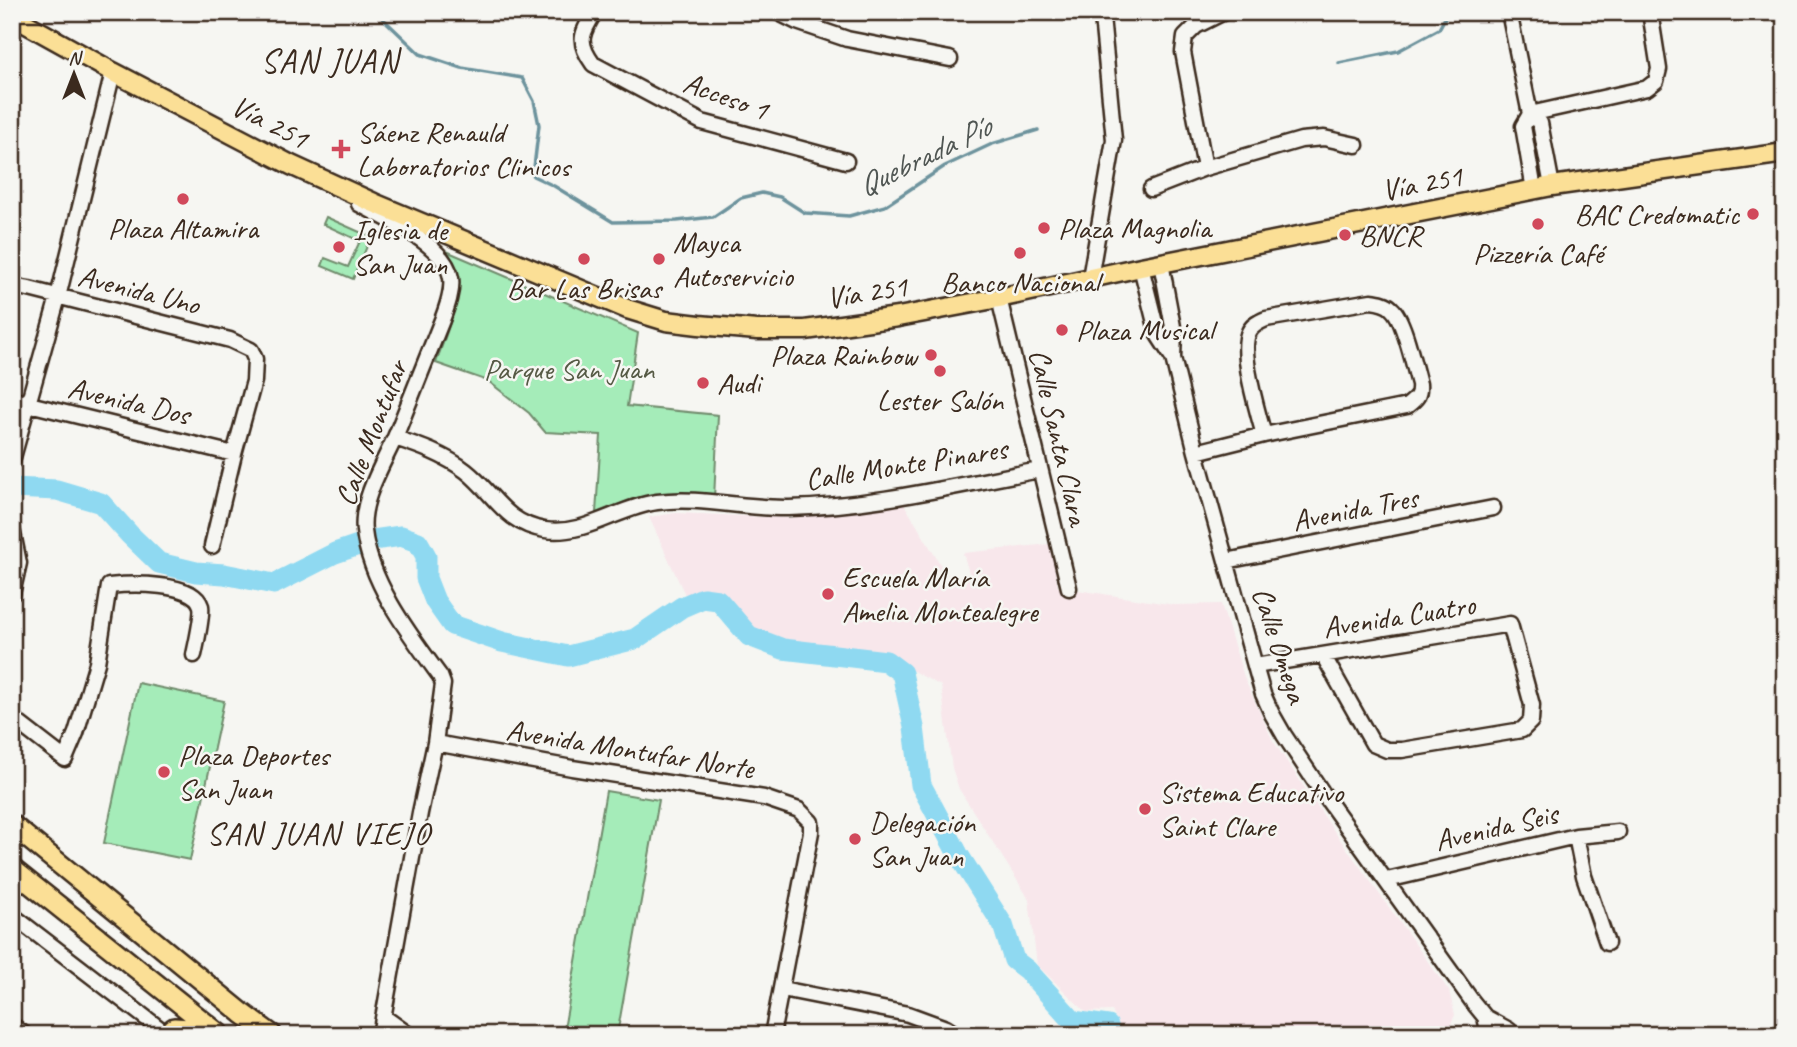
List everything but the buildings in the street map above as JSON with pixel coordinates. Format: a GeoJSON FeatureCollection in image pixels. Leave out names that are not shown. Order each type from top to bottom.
{"type":"FeatureCollection","features":[{"type":"Feature","properties":{"kind":"highway"},"geometry":{"type":"LineString","coordinates":[[12,825],[272,1035]]}},
{"type":"Feature","properties":{"kind":"highway"},"geometry":{"type":"LineString","coordinates":[[12,869],[220,1035]]}},
{"type":"Feature","properties":{"kind":"highway"},"geometry":{"type":"LineString","coordinates":[[168,1034],[174,1028],[207,1035]]}},
{"type":"Feature","properties":{"kind":"main road","name":"Vía 251"},"geometry":{"type":"LineString","coordinates":[[12,16],[291,165],[614,304],[666,321],[699,326],[804,330],[898,317],[1534,190],[1785,152]]}},
{"type":"Feature","properties":{"kind":"street","name":"Acceso 1"},"geometry":{"type":"LineString","coordinates":[[595,12],[581,41],[584,52],[593,64],[702,121],[846,161]]}},
{"type":"Feature","properties":{"kind":"street"},"geometry":{"type":"LineString","coordinates":[[777,12],[797,22],[847,39],[950,59]]}},
{"type":"Feature","properties":{"kind":"street"},"geometry":{"type":"LineString","coordinates":[[1205,168],[1183,52],[1185,37],[1196,26],[1224,12]]}},
{"type":"Feature","properties":{"kind":"street"},"geometry":{"type":"LineString","coordinates":[[1509,12],[1530,114],[1540,123],[1552,187]]}},
{"type":"Feature","properties":{"kind":"street"},"geometry":{"type":"LineString","coordinates":[[1534,190],[1523,126],[1530,114],[1647,88],[1656,81],[1659,69],[1650,12]]}},
{"type":"Feature","properties":{"kind":"street"},"geometry":{"type":"LineString","coordinates":[[1090,278],[1114,139],[1102,17]]}},
{"type":"Feature","properties":{"kind":"street"},"geometry":{"type":"LineString","coordinates":[[12,461],[58,297],[113,72]]}},
{"type":"Feature","properties":{"kind":"street"},"geometry":{"type":"LineString","coordinates":[[1151,189],[1205,168],[1301,140],[1324,138],[1356,145]]}},
{"type":"Feature","properties":{"kind":"street","name":"Calle Montufar"},"geometry":{"type":"LineString","coordinates":[[291,165],[422,240],[441,256],[452,279],[447,306],[395,438],[367,499],[364,515],[363,528],[370,560],[403,626],[440,676],[443,691],[380,1035]]}},
{"type":"Feature","properties":{"kind":"street","name":"Calle Omega"},"geometry":{"type":"LineString","coordinates":[[1161,263],[1174,332],[1173,358],[1196,452],[1263,694],[1284,735],[1322,792],[1485,1017],[1489,1035]]}},
{"type":"Feature","properties":{"kind":"street","name":"Calle Omega"},"geometry":{"type":"LineString","coordinates":[[1141,267],[1158,335],[1173,358]]}},
{"type":"Feature","properties":{"kind":"street","name":"Avenida Uno"},"geometry":{"type":"LineString","coordinates":[[12,286],[230,340],[251,350],[255,359],[254,381],[234,454]]}},
{"type":"Feature","properties":{"kind":"street","name":"Calle Santa Clara"},"geometry":{"type":"LineString","coordinates":[[999,298],[1069,588]]}},
{"type":"Feature","properties":{"kind":"street"},"geometry":{"type":"LineString","coordinates":[[1196,452],[1264,435],[1407,406],[1416,399],[1419,384],[1400,320],[1393,309],[1371,301],[1256,323],[1249,332],[1246,343],[1250,381],[1264,435]]}},
{"type":"Feature","properties":{"kind":"street","name":"Avenida Dos"},"geometry":{"type":"LineString","coordinates":[[12,398],[234,454]]}},
{"type":"Feature","properties":{"kind":"street","name":"Calle Monte Pinares"},"geometry":{"type":"LineString","coordinates":[[395,438],[420,446],[453,463],[466,471],[515,520],[547,530],[584,527],[637,506],[656,502],[686,501],[785,508],[855,504],[1040,470]]}},
{"type":"Feature","properties":{"kind":"street"},"geometry":{"type":"LineString","coordinates":[[212,546],[234,454]]}},
{"type":"Feature","properties":{"kind":"street","name":"Avenida Tres"},"geometry":{"type":"LineString","coordinates":[[1226,562],[1493,508]]}},
{"type":"Feature","properties":{"kind":"street"},"geometry":{"type":"LineString","coordinates":[[12,528],[19,563],[12,594]]}},
{"type":"Feature","properties":{"kind":"street"},"geometry":{"type":"LineString","coordinates":[[12,718],[65,759],[76,733],[97,663],[109,586],[139,583],[189,592],[201,607],[194,655]]}},
{"type":"Feature","properties":{"kind":"street","name":"Avenida Cuatro"},"geometry":{"type":"LineString","coordinates":[[1255,666],[1510,624],[1532,705],[1531,721],[1522,730],[1387,750],[1373,744],[1323,655]]}},
{"type":"Feature","properties":{"kind":"street","name":"Avenida Montufar Norte"},"geometry":{"type":"LineString","coordinates":[[435,743],[765,798],[799,810],[811,822],[782,989]]}},
{"type":"Feature","properties":{"kind":"street","name":"Avenida Seis"},"geometry":{"type":"LineString","coordinates":[[1387,880],[1576,836],[1618,832]]}},
{"type":"Feature","properties":{"kind":"street"},"geometry":{"type":"LineString","coordinates":[[1576,836],[1584,876],[1607,943]]}},
{"type":"Feature","properties":{"kind":"street"},"geometry":{"type":"LineString","coordinates":[[12,915],[168,1034]]}},
{"type":"Feature","properties":{"kind":"street"},"geometry":{"type":"LineString","coordinates":[[772,1035],[782,989],[908,1014],[946,1028],[957,1035]]}},
{"type":"Feature","properties":{"kind":"street"},"geometry":{"type":"LineString","coordinates":[[384,1017],[409,1035]]}},
{"type":"Feature","properties":{"kind":"street","name":"Calle Omega"},"geometry":{"type":"LineString","coordinates":[[1485,1017],[1514,1032]]}},
{"type":"Feature","properties":{"kind":"street"},"geometry":{"type":"LineString","coordinates":[[12,1025],[24,1035]]}},
{"type":"Feature","properties":{"kind":"street"},"geometry":{"type":"LineString","coordinates":[[1494,1035],[1498,1032],[1514,1032]]}},
{"type":"Feature","properties":{"kind":"shaded area","name":"Sistema Educativo Saint Clare"},"geometry":{"type":"Polygon","coordinates":[[[904,504],[946,574],[971,579],[963,553],[1050,544],[1058,587],[1175,605],[1221,604],[1245,680],[1273,741],[1449,991],[1455,1015],[1446,1035],[1124,1035],[1112,1011],[1086,1012],[1037,965],[1029,899],[959,789],[952,768],[941,686],[876,651],[795,642],[754,630],[720,596],[702,592],[686,597],[649,517],[676,513],[790,518],[904,504]]]}},
{"type":"Feature","properties":{"kind":"green space"},"geometry":{"type":"Polygon","coordinates":[[[326,217],[371,237],[353,279],[322,266],[325,258],[348,267],[360,241],[323,224],[326,217]]]}},
{"type":"Feature","properties":{"kind":"green space","name":"Parque San Juan"},"geometry":{"type":"Polygon","coordinates":[[[444,250],[638,333],[627,406],[718,415],[714,499],[640,499],[596,513],[601,435],[545,432],[529,413],[488,381],[436,363],[456,303],[459,278],[457,269],[444,250]]]}},
{"type":"Feature","properties":{"kind":"green space","name":"Plaza Deportes San Juan"},"geometry":{"type":"Polygon","coordinates":[[[138,683],[224,701],[190,860],[104,843],[138,683]]]}},
{"type":"Feature","properties":{"kind":"green space"},"geometry":{"type":"Polygon","coordinates":[[[606,791],[659,800],[617,1035],[563,1035],[606,791]]]}},
{"type":"Feature","properties":{"kind":"waterway","name":"Quebrada Pío"},"geometry":{"type":"LineString","coordinates":[[376,12],[420,54],[462,68],[522,78],[534,101],[539,125],[533,176],[613,222],[677,221],[713,217],[741,198],[762,193],[780,197],[805,213],[849,216],[885,206],[945,166],[992,144],[1038,130]]}},
{"type":"Feature","properties":{"kind":"waterway","name":"Quebrada Pío"},"geometry":{"type":"LineString","coordinates":[[1339,63],[1398,51],[1439,29],[1448,12]]}},
{"type":"Feature","properties":{"kind":"waterway"},"geometry":{"type":"LineString","coordinates":[[12,488],[57,490],[101,503],[159,563],[196,572],[224,574],[274,584],[335,553],[373,540],[401,536],[418,542],[426,556],[426,578],[435,601],[452,625],[502,642],[568,656],[635,639],[682,607],[703,598],[718,600],[749,636],[783,649],[886,661],[902,673],[914,727],[921,785],[958,854],[1003,925],[1014,960],[1027,970],[1073,1021],[1108,1026],[1111,1035]]}},
{"type":"Feature","properties":{"kind":"place","name":"Sáenz Renauld Laboratorios Clinicos"},"geometry":{"type":"Point","coordinates":[341,149]}},
{"type":"Feature","properties":{"kind":"place","name":"Plaza Altamira"},"geometry":{"type":"Point","coordinates":[183,199]}},
{"type":"Feature","properties":{"kind":"place","name":"BAC Credomatic"},"geometry":{"type":"Point","coordinates":[1753,214]}},
{"type":"Feature","properties":{"kind":"place","name":"Pizzería Café"},"geometry":{"type":"Point","coordinates":[1538,224]}},
{"type":"Feature","properties":{"kind":"place","name":"Plaza Magnolia"},"geometry":{"type":"Point","coordinates":[1044,228]}},
{"type":"Feature","properties":{"kind":"place","name":"BNCR"},"geometry":{"type":"Point","coordinates":[1345,235]}},
{"type":"Feature","properties":{"kind":"place","name":"Iglesia de San Juan"},"geometry":{"type":"Point","coordinates":[339,247]}},
{"type":"Feature","properties":{"kind":"place","name":"Banco Nacional"},"geometry":{"type":"Point","coordinates":[1020,253]}},
{"type":"Feature","properties":{"kind":"place","name":"Bar Las Brisas"},"geometry":{"type":"Point","coordinates":[584,259]}},
{"type":"Feature","properties":{"kind":"place","name":"Mayca Autoservicio"},"geometry":{"type":"Point","coordinates":[659,259]}},
{"type":"Feature","properties":{"kind":"place","name":"Plaza Musical"},"geometry":{"type":"Point","coordinates":[1062,330]}},
{"type":"Feature","properties":{"kind":"place","name":"Plaza Rainbow"},"geometry":{"type":"Point","coordinates":[931,355]}},
{"type":"Feature","properties":{"kind":"place","name":"Lester Salón"},"geometry":{"type":"Point","coordinates":[940,371]}},
{"type":"Feature","properties":{"kind":"place","name":"Audi"},"geometry":{"type":"Point","coordinates":[703,383]}},
{"type":"Feature","properties":{"kind":"place","name":"Escuela María Amelia Montealegre"},"geometry":{"type":"Point","coordinates":[828,594]}},
{"type":"Feature","properties":{"kind":"place","name":"Plaza Deportes San Juan"},"geometry":{"type":"Point","coordinates":[164,772]}},
{"type":"Feature","properties":{"kind":"place","name":"Sistema Educativo Saint Clare"},"geometry":{"type":"Point","coordinates":[1145,809]}},
{"type":"Feature","properties":{"kind":"place","name":"Delegación San Juan"},"geometry":{"type":"Point","coordinates":[855,839]}},
{"type":"Feature","properties":{"kind":"district","name":"SAN JUAN"},"geometry":{"type":"Point","coordinates":[330,61]}},
{"type":"Feature","properties":{"kind":"district","name":"SAN JUAN VIEJO"},"geometry":{"type":"Point","coordinates":[319,833]}}]}
